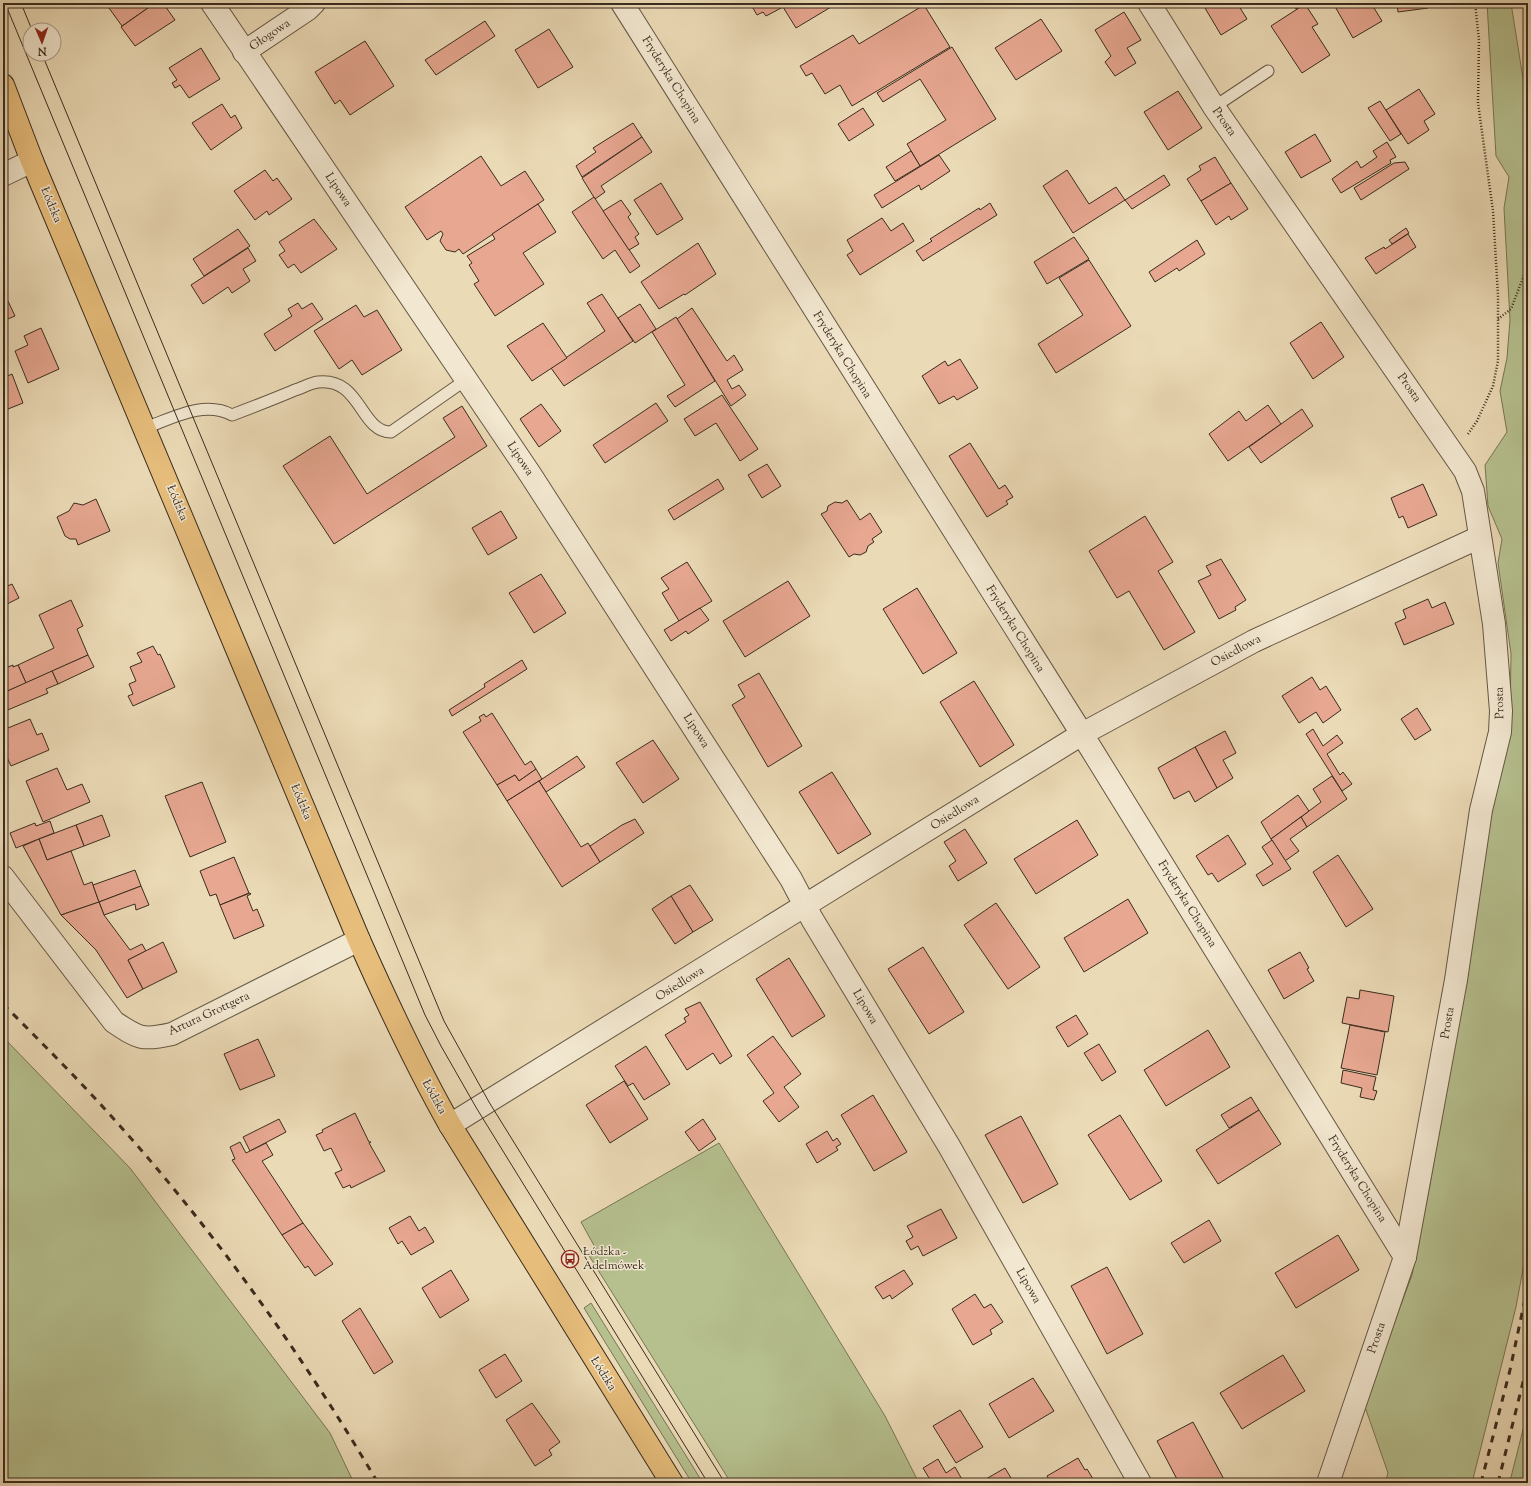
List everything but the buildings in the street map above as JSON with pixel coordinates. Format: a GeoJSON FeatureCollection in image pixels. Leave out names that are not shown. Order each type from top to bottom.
{"type":"FeatureCollection","features":[{"type":"Feature","properties":{"kind":"main road","name":"Łódzka"},"geometry":{"type":"LineString","coordinates":[[3,85],[32,161],[359,940],[393,1017],[426,1084],[450,1125],[672,1483]]}},
{"type":"Feature","properties":{"kind":"street","name":"Lipowa"},"geometry":{"type":"LineString","coordinates":[[212,3],[534,480],[791,879],[805,906],[949,1146],[1140,1483]]}},
{"type":"Feature","properties":{"kind":"street","name":"Głogowa"},"geometry":{"type":"LineString","coordinates":[[244,52],[308,9],[314,3]]}},
{"type":"Feature","properties":{"kind":"street","name":"Fryderyka Chopina"},"geometry":{"type":"LineString","coordinates":[[622,3],[1082,734],[1405,1256]]}},
{"type":"Feature","properties":{"kind":"street","name":"Prosta"},"geometry":{"type":"LineString","coordinates":[[1149,3],[1214,107],[1465,471],[1473,491],[1494,624],[1500,697],[1500,732],[1481,810],[1456,980],[1405,1256],[1328,1483]]}},
{"type":"Feature","properties":{"kind":"street"},"geometry":{"type":"LineString","coordinates":[[3,175],[32,161]]}},
{"type":"Feature","properties":{"kind":"street","name":"Osiedlowa"},"geometry":{"type":"LineString","coordinates":[[450,1125],[1082,734],[1254,641],[1480,537]]}},
{"type":"Feature","properties":{"kind":"street","name":"Artura Grottgera"},"geometry":{"type":"LineString","coordinates":[[3,877],[114,1022],[136,1036],[155,1038],[172,1034],[359,940]]}},
{"type":"Feature","properties":{"kind":"lane"},"geometry":{"type":"LineString","coordinates":[[1214,107],[1268,71]]}},
{"type":"Feature","properties":{"kind":"lane"},"geometry":{"type":"LineString","coordinates":[[145,428],[178,416],[204,409],[215,408],[232,415],[317,382],[336,383],[351,393],[374,426],[382,432],[391,432],[467,379]]}},
{"type":"Feature","properties":{"kind":"path"},"geometry":{"type":"LineString","coordinates":[[1453,452],[1467,436],[1477,421],[1493,386],[1498,361],[1498,320],[1493,211],[1478,103],[1479,40],[1474,3]]}},
{"type":"Feature","properties":{"kind":"path"},"geometry":{"type":"LineString","coordinates":[[1498,320],[1511,309],[1528,265]]}},
{"type":"Feature","properties":{"kind":"green space"},"geometry":{"type":"Polygon","coordinates":[[[1487,3],[1511,3],[1528,110],[1528,1242],[1516,1307],[1472,1483],[1385,1483],[1388,1473],[1364,1404],[1412,1275],[1430,1184],[1492,811],[1510,717],[1511,654],[1498,563],[1502,539],[1488,506],[1485,465],[1507,432],[1500,391],[1507,358],[1510,320],[1504,208],[1509,177],[1496,156],[1487,3]]]}},
{"type":"Feature","properties":{"kind":"green space"},"geometry":{"type":"Polygon","coordinates":[[[3,1037],[130,1168],[330,1433],[354,1483],[3,1483],[3,1037]]]}},
{"type":"Feature","properties":{"kind":"green space"},"geometry":{"type":"Polygon","coordinates":[[[719,1143],[885,1416],[919,1483],[731,1483],[588,1254],[596,1249],[581,1222],[719,1143]]]}},
{"type":"Feature","properties":{"kind":"green space"},"geometry":{"type":"Polygon","coordinates":[[[591,1303],[703,1483],[692,1483],[584,1308],[591,1303]]]}},
{"type":"Feature","properties":{"kind":"green space"},"geometry":{"type":"Polygon","coordinates":[[[1528,1410],[1528,1483],[1510,1483],[1510,1481],[1528,1410]]]}},
{"type":"Feature","properties":{"kind":"tram line"},"geometry":{"type":"LineString","coordinates":[[5,3],[425,1015],[477,1109],[708,1483]]}},
{"type":"Feature","properties":{"kind":"tram line"},"geometry":{"type":"LineString","coordinates":[[21,3],[29,22]]}},
{"type":"Feature","properties":{"kind":"tram line"},"geometry":{"type":"LineString","coordinates":[[45,62],[444,1021],[489,1102],[725,1483]]}},
{"type":"Feature","properties":{"kind":"railway"},"geometry":{"type":"LineString","coordinates":[[1526,3],[1528,20]]}},
{"type":"Feature","properties":{"kind":"railway"},"geometry":{"type":"LineString","coordinates":[[3,1004],[103,1107],[179,1195],[284,1335],[348,1433],[378,1483]]}},
{"type":"Feature","properties":{"kind":"railway"},"geometry":{"type":"LineString","coordinates":[[1481,1483],[1510,1370],[1528,1285]]}},
{"type":"Feature","properties":{"kind":"railway"},"geometry":{"type":"LineString","coordinates":[[1498,1483],[1528,1362]]}},
{"type":"Feature","properties":{"kind":"place","name":"Łódzka - Adelmówek"},"geometry":{"type":"Point","coordinates":[570,1259]}}]}
